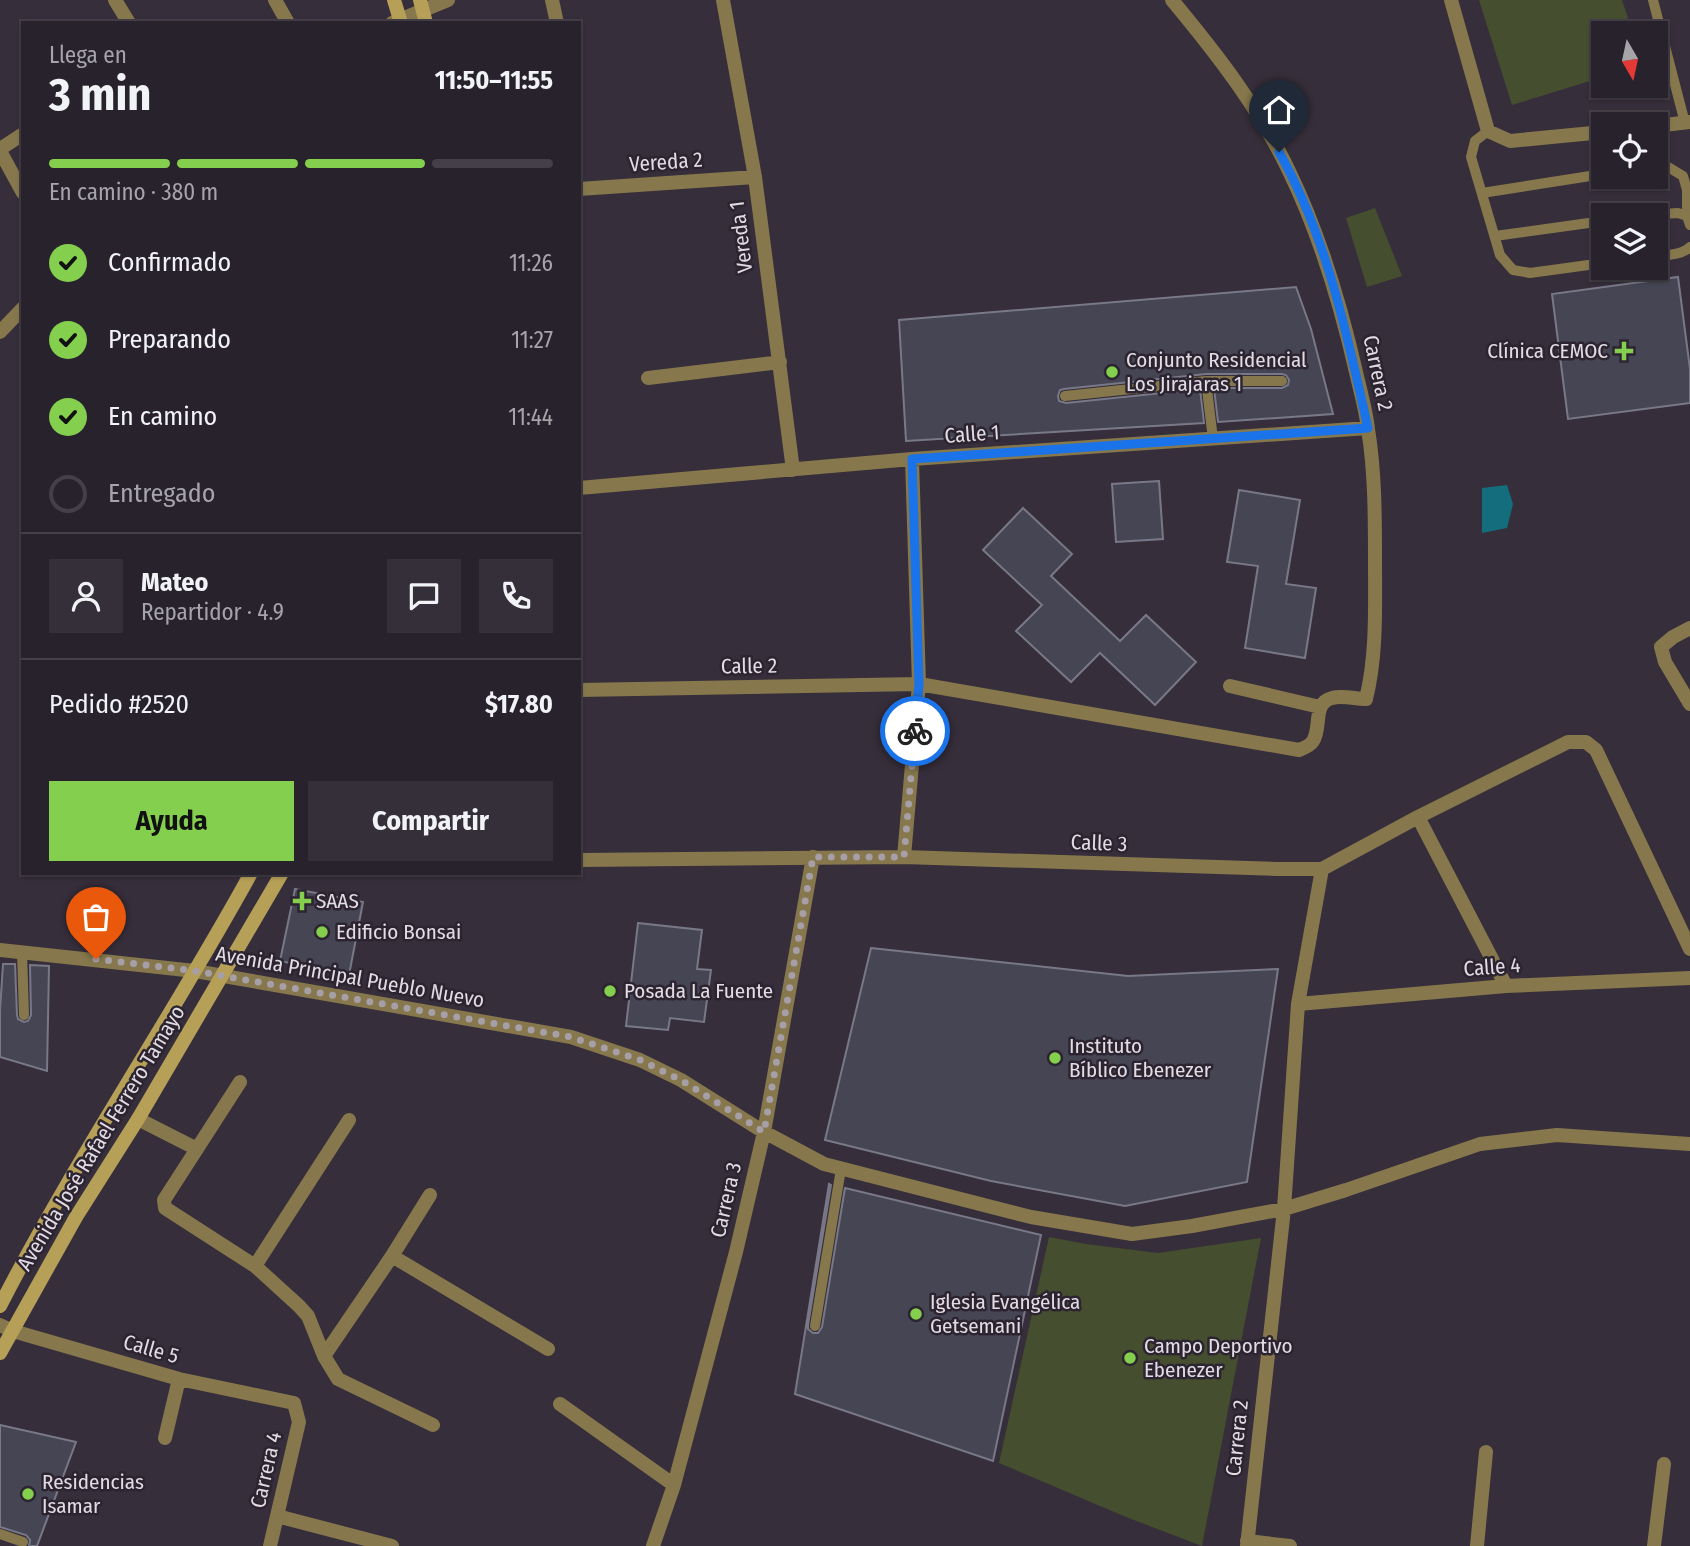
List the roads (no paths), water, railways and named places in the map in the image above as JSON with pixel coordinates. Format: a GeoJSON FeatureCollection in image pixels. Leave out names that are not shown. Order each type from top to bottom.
{"type":"FeatureCollection","features":[{"type":"Feature","properties":{"kind":"street"},"geometry":{"type":"LineString","coordinates":[[115,0],[129,21]]}},
{"type":"Feature","properties":{"kind":"street"},"geometry":{"type":"LineString","coordinates":[[275,0],[287,21]]}},
{"type":"Feature","properties":{"kind":"street"},"geometry":{"type":"LineString","coordinates":[[394,0],[398,21],[448,0]]}},
{"type":"Feature","properties":{"kind":"street"},"geometry":{"type":"LineString","coordinates":[[552,0],[557,21]]}},
{"type":"Feature","properties":{"kind":"street","name":"Vereda 1"},"geometry":{"type":"LineString","coordinates":[[723,0],[755,177],[793,470]]}},
{"type":"Feature","properties":{"kind":"street","name":"Carrera 2"},"geometry":{"type":"LineString","coordinates":[[1172,0],[1214,50],[1259,117],[1289,170],[1322,249],[1345,324],[1368,428],[1375,506],[1371,679],[1366,699],[1336,696],[1320,707]]}},
{"type":"Feature","properties":{"kind":"street"},"geometry":{"type":"LineString","coordinates":[[1451,0],[1488,131],[1510,141],[1591,133]]}},
{"type":"Feature","properties":{"kind":"street"},"geometry":{"type":"LineString","coordinates":[[1668,124],[1688,122]]}},
{"type":"Feature","properties":{"kind":"street"},"geometry":{"type":"LineString","coordinates":[[21,135],[0,150],[21,189]]}},
{"type":"Feature","properties":{"kind":"street","name":"Vereda 2"},"geometry":{"type":"LineString","coordinates":[[581,188],[755,177]]}},
{"type":"Feature","properties":{"kind":"street"},"geometry":{"type":"LineString","coordinates":[[0,332],[21,310]]}},
{"type":"Feature","properties":{"kind":"street"},"geometry":{"type":"LineString","coordinates":[[648,378],[780,362]]}},
{"type":"Feature","properties":{"kind":"street","name":"Calle 1"},"geometry":{"type":"LineString","coordinates":[[581,488],[912,459],[1368,428]]}},
{"type":"Feature","properties":{"kind":"street"},"geometry":{"type":"LineString","coordinates":[[904,857],[919,684],[912,459]]}},
{"type":"Feature","properties":{"kind":"street"},"geometry":{"type":"LineString","coordinates":[[1690,628],[1661,647],[1665,662],[1690,704]]}},
{"type":"Feature","properties":{"kind":"street","name":"Calle 2"},"geometry":{"type":"LineString","coordinates":[[581,690],[919,684],[1299,750],[1312,744],[1320,707]]}},
{"type":"Feature","properties":{"kind":"street"},"geometry":{"type":"LineString","coordinates":[[1230,686],[1320,707]]}},
{"type":"Feature","properties":{"kind":"street","name":"Calle 3"},"geometry":{"type":"LineString","coordinates":[[581,860],[904,857],[1322,869],[1418,817],[1568,742],[1586,742],[1596,750],[1690,949]]}},
{"type":"Feature","properties":{"kind":"street"},"geometry":{"type":"LineString","coordinates":[[1418,817],[1506,986]]}},
{"type":"Feature","properties":{"kind":"street","name":"Carrera 3"},"geometry":{"type":"LineString","coordinates":[[653,1546],[674,1485],[736,1252],[764,1132],[813,857]]}},
{"type":"Feature","properties":{"kind":"street","name":"Carrera 2"},"geometry":{"type":"LineString","coordinates":[[1247,1543],[1284,1209],[1298,1004],[1322,869]]}},
{"type":"Feature","properties":{"kind":"street","name":"Avenida José Rafael Ferrero Tamayo"},"geometry":{"type":"LineString","coordinates":[[0,1306],[109,1113],[250,875]]}},
{"type":"Feature","properties":{"kind":"street","name":"Avenida José Rafael Ferrero Tamayo"},"geometry":{"type":"LineString","coordinates":[[0,1353],[6,1328],[138,1119],[281,875]]}},
{"type":"Feature","properties":{"kind":"street","name":"Avenida Principal Pueblo Nuevo"},"geometry":{"type":"LineString","coordinates":[[0,950],[195,971],[571,1037],[640,1060],[671,1075],[764,1132],[824,1164],[1031,1217],[1132,1234],[1284,1209],[1480,1144],[1557,1135],[1690,1144]]}},
{"type":"Feature","properties":{"kind":"street","name":"Calle 4"},"geometry":{"type":"LineString","coordinates":[[1298,1004],[1506,986],[1690,978]]}},
{"type":"Feature","properties":{"kind":"street"},"geometry":{"type":"LineString","coordinates":[[240,1082],[164,1200],[165,1208],[255,1266],[308,1317],[324,1356],[338,1379],[433,1425]]}},
{"type":"Feature","properties":{"kind":"street"},"geometry":{"type":"LineString","coordinates":[[138,1119],[197,1149]]}},
{"type":"Feature","properties":{"kind":"street"},"geometry":{"type":"LineString","coordinates":[[255,1266],[349,1121]]}},
{"type":"Feature","properties":{"kind":"street"},"geometry":{"type":"LineString","coordinates":[[324,1356],[430,1195]]}},
{"type":"Feature","properties":{"kind":"street"},"geometry":{"type":"LineString","coordinates":[[392,1256],[548,1349]]}},
{"type":"Feature","properties":{"kind":"street","name":"Calle 5"},"geometry":{"type":"LineString","coordinates":[[6,1328],[179,1379],[294,1403]]}},
{"type":"Feature","properties":{"kind":"street"},"geometry":{"type":"LineString","coordinates":[[165,1438],[179,1379]]}},
{"type":"Feature","properties":{"kind":"street","name":"Carrera 4"},"geometry":{"type":"LineString","coordinates":[[270,1546],[299,1422],[294,1403]]}},
{"type":"Feature","properties":{"kind":"street"},"geometry":{"type":"LineString","coordinates":[[560,1404],[674,1485]]}},
{"type":"Feature","properties":{"kind":"street"},"geometry":{"type":"LineString","coordinates":[[1477,1546],[1486,1452]]}},
{"type":"Feature","properties":{"kind":"street"},"geometry":{"type":"LineString","coordinates":[[1654,1546],[1664,1464]]}},
{"type":"Feature","properties":{"kind":"street"},"geometry":{"type":"LineString","coordinates":[[277,1516],[392,1546]]}},
{"type":"Feature","properties":{"kind":"street"},"geometry":{"type":"LineString","coordinates":[[1247,1543],[1290,1546]]}},
{"type":"Feature","properties":{"kind":"lane"},"geometry":{"type":"LineString","coordinates":[[1653,0],[1688,122]]}},
{"type":"Feature","properties":{"kind":"lane"},"geometry":{"type":"LineString","coordinates":[[1488,131],[1475,141],[1471,157],[1500,255],[1513,270],[1530,273],[1591,265]]}},
{"type":"Feature","properties":{"kind":"lane"},"geometry":{"type":"LineString","coordinates":[[1668,167],[1683,176],[1687,190],[1688,221]]}},
{"type":"Feature","properties":{"kind":"lane"},"geometry":{"type":"LineString","coordinates":[[1482,193],[1591,176]]}},
{"type":"Feature","properties":{"kind":"lane"},"geometry":{"type":"LineString","coordinates":[[1668,214],[1678,213],[1688,221]]}},
{"type":"Feature","properties":{"kind":"lane"},"geometry":{"type":"LineString","coordinates":[[1495,236],[1591,223]]}},
{"type":"Feature","properties":{"kind":"lane"},"geometry":{"type":"LineString","coordinates":[[1668,254],[1687,251],[1690,247]]}},
{"type":"Feature","properties":{"kind":"lane"},"geometry":{"type":"LineString","coordinates":[[1206,381],[1213,439]]}},
{"type":"Feature","properties":{"kind":"lane"},"geometry":{"type":"LineString","coordinates":[[1065,396],[1206,381],[1282,381]]}},
{"type":"Feature","properties":{"kind":"lane"},"geometry":{"type":"LineString","coordinates":[[22,952],[24,1015]]}},
{"type":"Feature","properties":{"kind":"lane"},"geometry":{"type":"LineString","coordinates":[[815,1326],[841,1169]]}},
{"type":"Feature","properties":{"kind":"lane"},"geometry":{"type":"LineString","coordinates":[[0,1534],[23,1542]]}},
{"type":"Feature","properties":{"kind":"water"},"geometry":{"type":"Polygon","coordinates":[[[1507,485],[1513,504],[1507,528],[1482,533],[1482,488],[1507,485]]]}},
{"type":"Feature","properties":{"kind":"place","name":"Clínica CEMOC"},"geometry":{"type":"Point","coordinates":[1624,351]}},
{"type":"Feature","properties":{"kind":"place","name":"Conjunto Residencial Los Jirajaras 1"},"geometry":{"type":"Point","coordinates":[1112,372]}},
{"type":"Feature","properties":{"kind":"place","name":"SAAS"},"geometry":{"type":"Point","coordinates":[302,901]}},
{"type":"Feature","properties":{"kind":"place","name":"Edificio Bonsai"},"geometry":{"type":"Point","coordinates":[322,932]}},
{"type":"Feature","properties":{"kind":"place","name":"Posada La Fuente"},"geometry":{"type":"Point","coordinates":[610,991]}},
{"type":"Feature","properties":{"kind":"place","name":"Instituto Bíblico Ebenezer"},"geometry":{"type":"Point","coordinates":[1055,1058]}},
{"type":"Feature","properties":{"kind":"place","name":"Iglesia Evangélica Getsemani"},"geometry":{"type":"Point","coordinates":[916,1314]}},
{"type":"Feature","properties":{"kind":"place","name":"Campo Deportivo Ebenezer"},"geometry":{"type":"Point","coordinates":[1130,1358]}},
{"type":"Feature","properties":{"kind":"place","name":"Residencias Isamar"},"geometry":{"type":"Point","coordinates":[28,1494]}}]}
